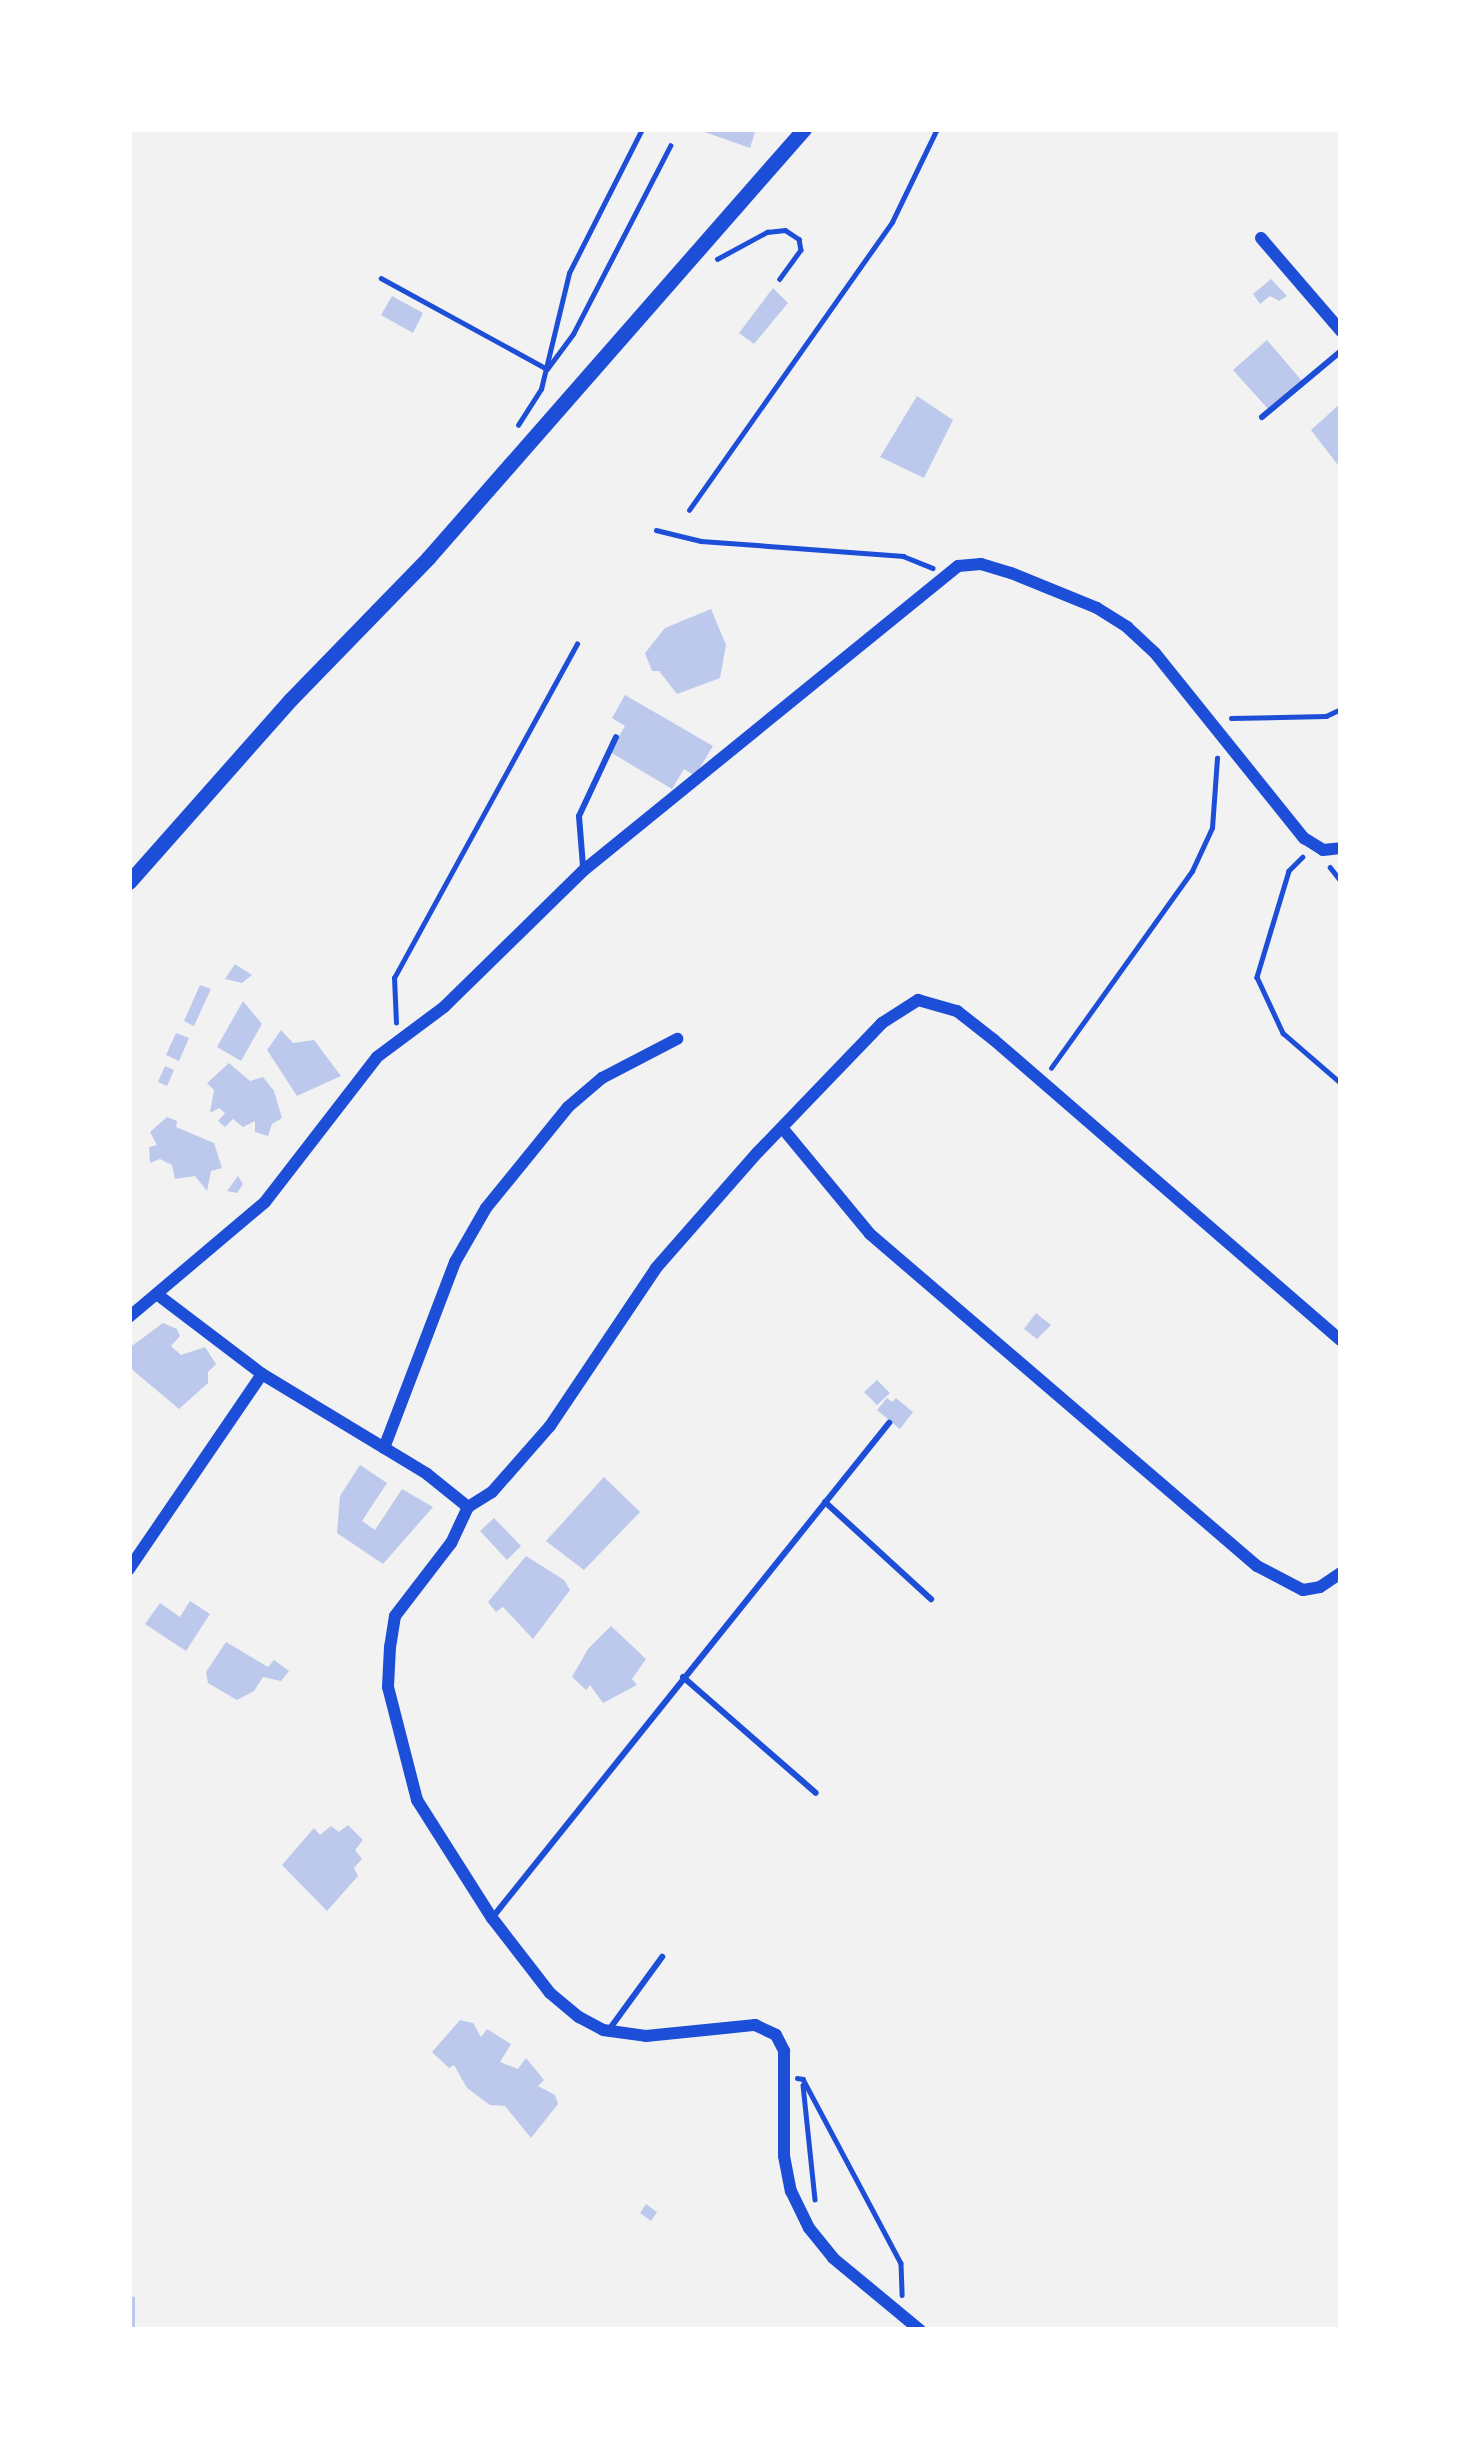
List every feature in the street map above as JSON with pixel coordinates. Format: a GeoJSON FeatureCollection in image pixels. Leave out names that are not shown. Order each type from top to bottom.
{"type":"FeatureCollection","features":[{"type":"Feature","properties":{"kind":"street"},"geometry":{"type":"LineString","coordinates":[[129,882],[291,699],[442,542],[804,129]]}},
{"type":"Feature","properties":{"kind":"street"},"geometry":{"type":"LineString","coordinates":[[1262,238],[1341,331]]}},
{"type":"Feature","properties":{"kind":"street"},"geometry":{"type":"LineString","coordinates":[[129,1317],[265,1202],[355,1080],[397,1040],[444,1007],[584,870],[900,618],[944,572],[981,564],[1097,608],[1155,653],[1314,846],[1341,848]]}},
{"type":"Feature","properties":{"kind":"street"},"geometry":{"type":"LineString","coordinates":[[920,2330],[819,2241],[791,2191],[784,2156],[784,2051],[776,2035],[755,2025],[646,2036],[609,2030],[579,2017],[550,1993],[492,1918],[417,1800],[388,1687],[395,1616],[451,1543],[467,1507],[492,1492],[550,1426],[656,1268],[882,1024],[918,1000],[957,1011],[1341,1341]]}},
{"type":"Feature","properties":{"kind":"street"},"geometry":{"type":"LineString","coordinates":[[384,1448],[454,1262],[527,1150],[602,1078],[677,1039]]}},
{"type":"Feature","properties":{"kind":"street"},"geometry":{"type":"LineString","coordinates":[[784,1130],[870,1234],[1257,1565],[1303,1590],[1320,1587],[1341,1573]]}},
{"type":"Feature","properties":{"kind":"street"},"geometry":{"type":"LineString","coordinates":[[158,1294],[262,1374],[384,1448],[467,1507]]}},
{"type":"Feature","properties":{"kind":"street"},"geometry":{"type":"LineString","coordinates":[[129,1570],[262,1374]]}},
{"type":"Feature","properties":{"kind":"lane"},"geometry":{"type":"LineString","coordinates":[[1262,417],[1341,351]]}},
{"type":"Feature","properties":{"kind":"lane"},"geometry":{"type":"LineString","coordinates":[[584,870],[579,817],[616,737]]}},
{"type":"Feature","properties":{"kind":"lane"},"geometry":{"type":"LineString","coordinates":[[492,1918],[889,1423]]}},
{"type":"Feature","properties":{"kind":"lane"},"geometry":{"type":"LineString","coordinates":[[825,1502],[931,1599]]}},
{"type":"Feature","properties":{"kind":"lane"},"geometry":{"type":"LineString","coordinates":[[683,1677],[816,1793]]}},
{"type":"Feature","properties":{"kind":"lane"},"geometry":{"type":"LineString","coordinates":[[609,2030],[662,1957]]}},
{"type":"Feature","properties":{"kind":"path"},"geometry":{"type":"LineString","coordinates":[[547,369],[569,273],[642,129]]}},
{"type":"Feature","properties":{"kind":"path"},"geometry":{"type":"LineString","coordinates":[[688,510],[892,222],[937,129]]}},
{"type":"Feature","properties":{"kind":"path"},"geometry":{"type":"LineString","coordinates":[[512,435],[547,369],[573,334],[670,146]]}},
{"type":"Feature","properties":{"kind":"path"},"geometry":{"type":"LineString","coordinates":[[707,263],[767,232],[785,230],[799,239],[801,250],[779,279]]}},
{"type":"Feature","properties":{"kind":"path"},"geometry":{"type":"LineString","coordinates":[[381,278],[547,369]]}},
{"type":"Feature","properties":{"kind":"path"},"geometry":{"type":"LineString","coordinates":[[656,530],[701,542],[903,556],[944,572]]}},
{"type":"Feature","properties":{"kind":"path"},"geometry":{"type":"LineString","coordinates":[[397,1040],[394,979],[577,644]]}},
{"type":"Feature","properties":{"kind":"path"},"geometry":{"type":"LineString","coordinates":[[1201,713],[1234,718],[1326,716],[1341,709]]}},
{"type":"Feature","properties":{"kind":"path"},"geometry":{"type":"LineString","coordinates":[[1042,1084],[1192,871],[1212,828],[1218,734]]}},
{"type":"Feature","properties":{"kind":"path"},"geometry":{"type":"LineString","coordinates":[[1314,846],[1289,871],[1257,976],[1282,1033],[1341,1083]]}},
{"type":"Feature","properties":{"kind":"path"},"geometry":{"type":"LineString","coordinates":[[785,2076],[803,2079]]}},
{"type":"Feature","properties":{"kind":"path"},"geometry":{"type":"LineString","coordinates":[[803,2079],[819,2241]]}},
{"type":"Feature","properties":{"kind":"path"},"geometry":{"type":"LineString","coordinates":[[803,2079],[901,2263],[903,2317]]}},
{"type":"Feature","properties":{"kind":"building"},"geometry":{"type":"Polygon","coordinates":[[[696,129],[756,129],[750,148],[696,129]]]}},
{"type":"Feature","properties":{"kind":"building"},"geometry":{"type":"Polygon","coordinates":[[[1271,279],[1287,296],[1279,301],[1270,296],[1260,304],[1253,294],[1271,279]]]}},
{"type":"Feature","properties":{"kind":"building"},"geometry":{"type":"Polygon","coordinates":[[[773,288],[788,303],[754,344],[739,333],[773,288]]]}},
{"type":"Feature","properties":{"kind":"building"},"geometry":{"type":"Polygon","coordinates":[[[392,296],[423,313],[413,333],[381,315],[392,296]]]}},
{"type":"Feature","properties":{"kind":"building"},"geometry":{"type":"Polygon","coordinates":[[[1267,340],[1302,381],[1269,410],[1233,370],[1267,340]]]}},
{"type":"Feature","properties":{"kind":"building"},"geometry":{"type":"Polygon","coordinates":[[[917,396],[953,420],[924,478],[880,457],[917,396]]]}},
{"type":"Feature","properties":{"kind":"building"},"geometry":{"type":"Polygon","coordinates":[[[1341,403],[1341,469],[1311,430],[1341,403]]]}},
{"type":"Feature","properties":{"kind":"building"},"geometry":{"type":"Polygon","coordinates":[[[711,609],[726,645],[720,678],[677,694],[659,671],[652,671],[645,653],[665,628],[711,609]]]}},
{"type":"Feature","properties":{"kind":"building"},"geometry":{"type":"Polygon","coordinates":[[[625,695],[713,746],[695,776],[684,769],[672,789],[610,752],[625,726],[612,718],[625,695]]]}},
{"type":"Feature","properties":{"kind":"building"},"geometry":{"type":"Polygon","coordinates":[[[235,964],[252,975],[242,983],[225,979],[235,964]]]}},
{"type":"Feature","properties":{"kind":"building"},"geometry":{"type":"Polygon","coordinates":[[[200,985],[211,989],[194,1026],[184,1021],[200,985]]]}},
{"type":"Feature","properties":{"kind":"building"},"geometry":{"type":"Polygon","coordinates":[[[243,1001],[262,1024],[241,1061],[217,1047],[243,1001]]]}},
{"type":"Feature","properties":{"kind":"building"},"geometry":{"type":"Polygon","coordinates":[[[281,1030],[293,1043],[314,1040],[341,1076],[297,1096],[267,1050],[281,1030]]]}},
{"type":"Feature","properties":{"kind":"building"},"geometry":{"type":"Polygon","coordinates":[[[176,1033],[189,1038],[179,1061],[166,1055],[176,1033]]]}},
{"type":"Feature","properties":{"kind":"building"},"geometry":{"type":"Polygon","coordinates":[[[229,1063],[250,1081],[263,1077],[274,1091],[282,1118],[272,1124],[268,1136],[255,1132],[255,1121],[243,1127],[233,1119],[225,1127],[218,1121],[225,1113],[219,1108],[210,1113],[214,1090],[207,1083],[229,1063]]]}},
{"type":"Feature","properties":{"kind":"building"},"geometry":{"type":"Polygon","coordinates":[[[165,1066],[174,1070],[167,1086],[158,1082],[165,1066]]]}},
{"type":"Feature","properties":{"kind":"building"},"geometry":{"type":"Polygon","coordinates":[[[167,1117],[177,1121],[176,1127],[214,1143],[222,1168],[211,1171],[207,1191],[195,1176],[175,1179],[172,1165],[160,1159],[150,1163],[149,1147],[157,1145],[150,1132],[167,1117]]]}},
{"type":"Feature","properties":{"kind":"building"},"geometry":{"type":"Polygon","coordinates":[[[238,1176],[243,1184],[237,1193],[227,1191],[238,1176]]]}},
{"type":"Feature","properties":{"kind":"building"},"geometry":{"type":"Polygon","coordinates":[[[1036,1313],[1051,1325],[1037,1339],[1024,1329],[1036,1313]]]}},
{"type":"Feature","properties":{"kind":"building"},"geometry":{"type":"Polygon","coordinates":[[[163,1323],[177,1329],[180,1336],[171,1346],[181,1355],[205,1347],[216,1364],[208,1372],[208,1383],[179,1409],[129,1367],[129,1348],[163,1323]]]}},
{"type":"Feature","properties":{"kind":"building"},"geometry":{"type":"Polygon","coordinates":[[[877,1380],[890,1393],[877,1405],[864,1392],[877,1380]]]}},
{"type":"Feature","properties":{"kind":"building"},"geometry":{"type":"Polygon","coordinates":[[[887,1398],[892,1402],[896,1398],[913,1412],[900,1429],[877,1410],[887,1398]]]}},
{"type":"Feature","properties":{"kind":"building"},"geometry":{"type":"Polygon","coordinates":[[[360,1465],[387,1483],[362,1521],[375,1530],[402,1489],[433,1507],[383,1564],[337,1533],[340,1496],[360,1465]]]}},
{"type":"Feature","properties":{"kind":"building"},"geometry":{"type":"Polygon","coordinates":[[[604,1477],[640,1512],[584,1570],[546,1541],[604,1477]]]}},
{"type":"Feature","properties":{"kind":"building"},"geometry":{"type":"Polygon","coordinates":[[[494,1518],[521,1546],[507,1560],[480,1531],[494,1518]]]}},
{"type":"Feature","properties":{"kind":"building"},"geometry":{"type":"Polygon","coordinates":[[[526,1556],[564,1580],[570,1590],[533,1639],[503,1607],[496,1612],[488,1602],[526,1556]]]}},
{"type":"Feature","properties":{"kind":"building"},"geometry":{"type":"Polygon","coordinates":[[[190,1601],[210,1614],[186,1651],[145,1624],[160,1603],[180,1617],[190,1601]]]}},
{"type":"Feature","properties":{"kind":"building"},"geometry":{"type":"Polygon","coordinates":[[[611,1626],[646,1659],[632,1679],[637,1685],[603,1703],[590,1685],[586,1690],[572,1677],[588,1649],[611,1626]]]}},
{"type":"Feature","properties":{"kind":"building"},"geometry":{"type":"Polygon","coordinates":[[[226,1642],[268,1667],[274,1660],[289,1671],[281,1681],[263,1677],[254,1691],[237,1700],[208,1683],[206,1672],[226,1642]]]}},
{"type":"Feature","properties":{"kind":"building"},"geometry":{"type":"Polygon","coordinates":[[[348,1825],[363,1840],[355,1850],[362,1859],[354,1868],[358,1876],[327,1911],[282,1865],[314,1828],[320,1835],[331,1826],[339,1832],[348,1825]]]}},
{"type":"Feature","properties":{"kind":"building"},"geometry":{"type":"Polygon","coordinates":[[[460,2020],[473,2023],[481,2037],[487,2029],[511,2044],[500,2062],[518,2069],[526,2058],[544,2080],[538,2086],[555,2095],[558,2104],[531,2138],[505,2106],[490,2105],[467,2088],[454,2065],[449,2068],[432,2052],[460,2020]]]}},
{"type":"Feature","properties":{"kind":"building"},"geometry":{"type":"Polygon","coordinates":[[[646,2204],[657,2212],[651,2221],[640,2213],[646,2204]]]}},
{"type":"Feature","properties":{"kind":"building"},"geometry":{"type":"Polygon","coordinates":[[[129,2296],[135,2297],[135,2330],[129,2330],[129,2296]]]}}]}
